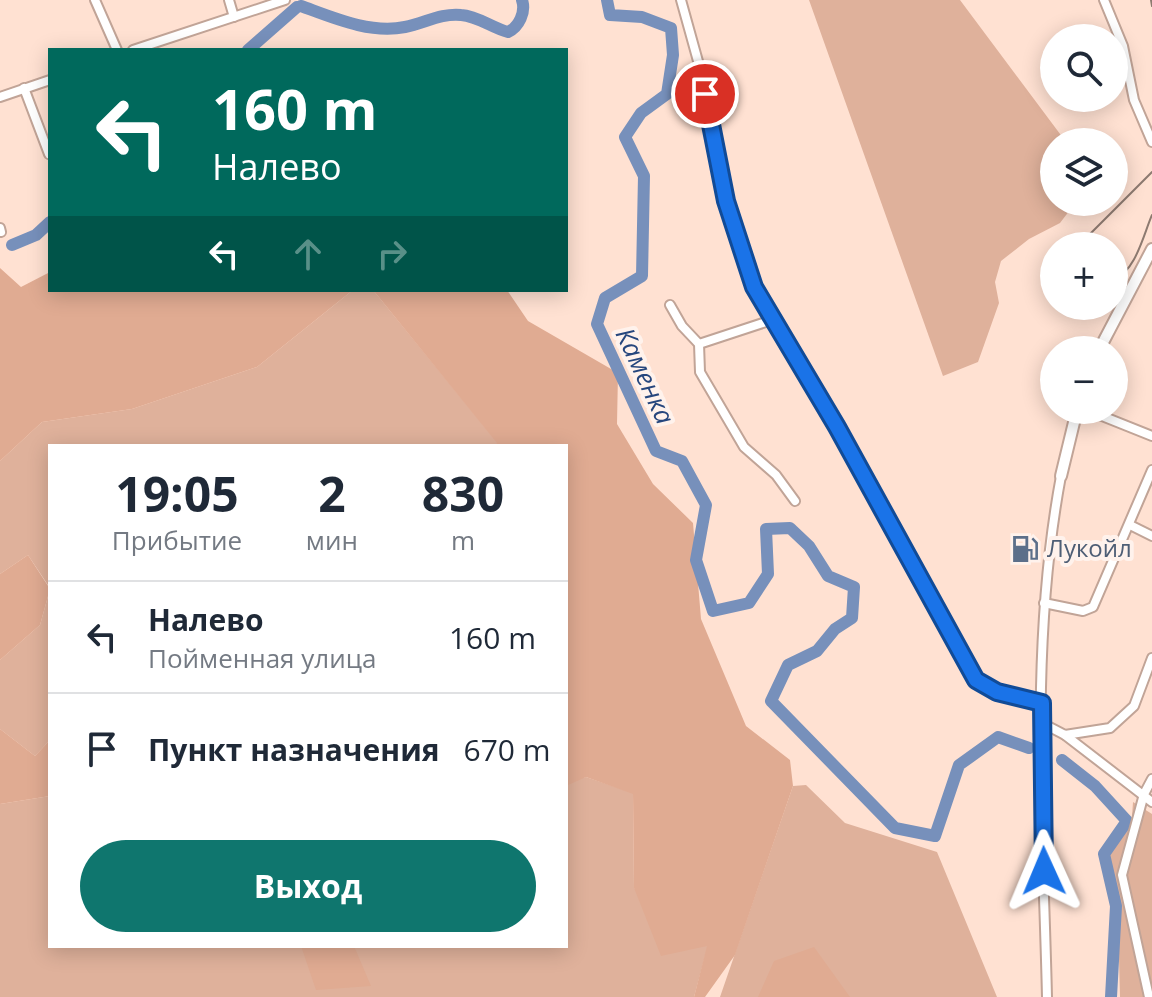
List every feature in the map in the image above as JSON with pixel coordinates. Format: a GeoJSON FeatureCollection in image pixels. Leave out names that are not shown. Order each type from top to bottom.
{"type":"FeatureCollection","features":[{"type":"Feature","properties":{"kind":"main road"},"geometry":{"type":"LineString","coordinates":[[1106,336],[1152,249]]}},
{"type":"Feature","properties":{"kind":"main road"},"geometry":{"type":"LineString","coordinates":[[1061,476],[1074,424]]}},
{"type":"Feature","properties":{"kind":"street"},"geometry":{"type":"LineString","coordinates":[[95,0],[116,48]]}},
{"type":"Feature","properties":{"kind":"street"},"geometry":{"type":"LineString","coordinates":[[229,0],[234,17]]}},
{"type":"Feature","properties":{"kind":"street"},"geometry":{"type":"LineString","coordinates":[[139,48],[285,0]]}},
{"type":"Feature","properties":{"kind":"street"},"geometry":{"type":"LineString","coordinates":[[681,0],[701,72],[726,201],[754,287],[837,427],[976,680],[997,692],[1042,703]]}},
{"type":"Feature","properties":{"kind":"street"},"geometry":{"type":"LineString","coordinates":[[1104,0],[1123,46],[1134,100],[1152,142]]}},
{"type":"Feature","properties":{"kind":"street"},"geometry":{"type":"LineString","coordinates":[[0,97],[48,81]]}},
{"type":"Feature","properties":{"kind":"street"},"geometry":{"type":"LineString","coordinates":[[24,88],[48,151]]}},
{"type":"Feature","properties":{"kind":"street"},"geometry":{"type":"LineString","coordinates":[[670,305],[682,326],[699,344],[700,372],[744,447],[776,475],[795,501]]}},
{"type":"Feature","properties":{"kind":"street"},"geometry":{"type":"LineString","coordinates":[[699,344],[772,320]]}},
{"type":"Feature","properties":{"kind":"street"},"geometry":{"type":"LineString","coordinates":[[1122,424],[1152,436]]}},
{"type":"Feature","properties":{"kind":"street"},"geometry":{"type":"LineString","coordinates":[[1044,603],[1083,611],[1093,607],[1152,470]]}},
{"type":"Feature","properties":{"kind":"street"},"geometry":{"type":"LineString","coordinates":[[1047,997],[1042,723],[1044,603],[1051,532],[1061,476]]}},
{"type":"Feature","properties":{"kind":"street"},"geometry":{"type":"LineString","coordinates":[[1130,525],[1152,536]]}},
{"type":"Feature","properties":{"kind":"street"},"geometry":{"type":"LineString","coordinates":[[1065,735],[1110,728],[1126,716],[1134,706],[1152,658]]}},
{"type":"Feature","properties":{"kind":"street"},"geometry":{"type":"LineString","coordinates":[[1042,723],[1065,735],[1152,802]]}},
{"type":"Feature","properties":{"kind":"street"},"geometry":{"type":"LineString","coordinates":[[1149,997],[1122,875],[1144,794],[1152,779]]}},
{"type":"Feature","properties":{"kind":"shaded area"},"geometry":{"type":"Polygon","coordinates":[[[809,0],[960,0],[1040,107],[1040,112],[1044,112],[1056,128],[1040,128],[1040,216],[1065,216],[1060,223],[1029,239],[1001,261],[995,282],[999,303],[978,362],[943,376],[809,0]]]}},
{"type":"Feature","properties":{"kind":"shaded area"},"geometry":{"type":"Polygon","coordinates":[[[0,268],[21,287],[48,273],[48,292],[351,292],[257,367],[132,409],[42,422],[0,461],[0,268]]]}},
{"type":"Feature","properties":{"kind":"shaded area"},"geometry":{"type":"Polygon","coordinates":[[[351,292],[375,292],[498,443],[48,444],[48,585],[28,555],[0,574],[0,461],[42,422],[132,409],[257,367],[351,292]]]}},
{"type":"Feature","properties":{"kind":"shaded area"},"geometry":{"type":"Polygon","coordinates":[[[375,292],[508,292],[528,321],[618,373],[617,424],[653,484],[693,523],[701,619],[746,726],[790,760],[793,786],[735,955],[705,997],[694,997],[707,946],[661,956],[634,888],[633,794],[586,777],[568,785],[568,444],[497,443],[375,292]]]}},
{"type":"Feature","properties":{"kind":"shaded area"},"geometry":{"type":"Polygon","coordinates":[[[28,555],[48,586],[48,596],[40,625],[0,660],[0,574],[28,555]]]}},
{"type":"Feature","properties":{"kind":"shaded area"},"geometry":{"type":"Polygon","coordinates":[[[48,596],[48,742],[35,756],[0,729],[0,660],[40,625],[48,596]]]}},
{"type":"Feature","properties":{"kind":"shaded area"},"geometry":{"type":"Polygon","coordinates":[[[0,729],[35,756],[48,742],[48,796],[0,804],[0,729]]]}},
{"type":"Feature","properties":{"kind":"shaded area"},"geometry":{"type":"Polygon","coordinates":[[[586,777],[633,793],[634,888],[708,945],[694,997],[0,997],[0,804],[48,796],[48,948],[568,948],[568,782],[586,777]]]}},
{"type":"Feature","properties":{"kind":"shaded area"},"geometry":{"type":"Polygon","coordinates":[[[806,785],[845,823],[937,852],[997,997],[720,997],[793,786],[806,785]]]}},
{"type":"Feature","properties":{"kind":"shaded area"},"geometry":{"type":"Polygon","coordinates":[[[1133,802],[1152,814],[1152,997],[1120,997],[1119,959],[1103,852],[1132,817],[1133,802]]]}},
{"type":"Feature","properties":{"kind":"shaded area"},"geometry":{"type":"Polygon","coordinates":[[[814,947],[850,997],[758,997],[774,961],[814,947]]]}},
{"type":"Feature","properties":{"kind":"shaded area"},"geometry":{"type":"Polygon","coordinates":[[[302,948],[355,948],[371,986],[316,990],[302,948]]]}},
{"type":"Feature","properties":{"kind":"waterway"},"geometry":{"type":"LineString","coordinates":[[301,6],[352,24],[379,28],[405,27],[454,15],[467,16],[508,32],[521,19],[522,0]]}},
{"type":"Feature","properties":{"kind":"waterway","name":"Каменка"},"geometry":{"type":"LineString","coordinates":[[607,0],[610,15],[642,17],[671,28],[673,55],[667,94],[641,113],[625,137],[644,176],[642,276],[605,298],[597,324],[656,451],[682,461],[706,505],[696,560],[713,611],[749,603],[768,574],[766,529],[790,528],[809,546],[828,576],[854,587],[852,618],[835,629],[817,651],[788,665],[771,701],[895,828],[935,836],[959,765],[998,737],[1029,748]]}},
{"type":"Feature","properties":{"kind":"waterway"},"geometry":{"type":"LineString","coordinates":[[250,48],[297,7]]}},
{"type":"Feature","properties":{"kind":"waterway"},"geometry":{"type":"LineString","coordinates":[[12,245],[36,235],[48,224]]}},
{"type":"Feature","properties":{"kind":"waterway","name":"Каменка"},"geometry":{"type":"LineString","coordinates":[[1062,760],[1095,786],[1127,821],[1104,854],[1116,906],[1111,997]]}},
{"type":"Feature","properties":{"kind":"tram line"},"geometry":{"type":"LineString","coordinates":[[1151,0],[1152,6]]}},
{"type":"Feature","properties":{"kind":"tram line"},"geometry":{"type":"LineString","coordinates":[[1092,232],[1152,172]]}},
{"type":"Feature","properties":{"kind":"tram line"},"geometry":{"type":"LineString","coordinates":[[1128,269],[1152,215]]}},
{"type":"Feature","properties":{"kind":"place","name":"Лукойл"},"geometry":{"type":"Point","coordinates":[1025,549]}},
{"type":"Feature","properties":{"kind":"route"},"geometry":{"type":"LineString","coordinates":[[705,94],[726,201],[754,287],[772,320],[837,427],[976,680],[997,692],[1042,703],[1044,871]]}}]}
